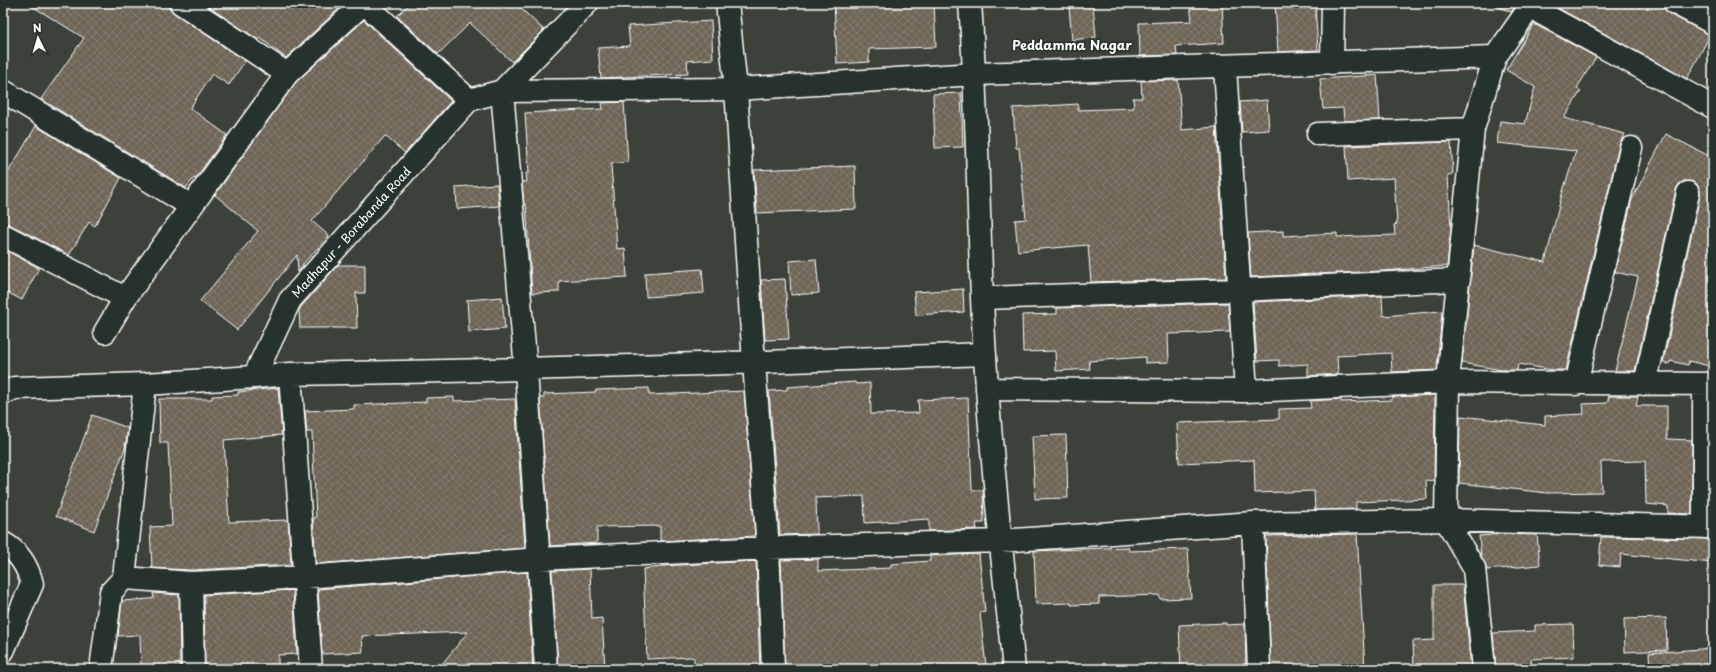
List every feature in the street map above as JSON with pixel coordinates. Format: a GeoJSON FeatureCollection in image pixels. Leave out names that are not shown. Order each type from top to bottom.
{"type":"FeatureCollection","features":[{"type":"Feature","properties":{"kind":"street"},"geometry":{"type":"LineString","coordinates":[[181,3],[287,74]]}},
{"type":"Feature","properties":{"kind":"street"},"geometry":{"type":"LineString","coordinates":[[364,3],[469,100],[502,91],[736,89],[975,74],[1495,58]]}},
{"type":"Feature","properties":{"kind":"street"},"geometry":{"type":"LineString","coordinates":[[105,332],[125,298],[287,74],[364,3],[370,3]]}},
{"type":"Feature","properties":{"kind":"street"},"geometry":{"type":"LineString","coordinates":[[546,669],[526,370],[502,91],[587,3]]}},
{"type":"Feature","properties":{"kind":"street"},"geometry":{"type":"LineString","coordinates":[[727,3],[736,89],[768,548],[773,669]]}},
{"type":"Feature","properties":{"kind":"street"},"geometry":{"type":"LineString","coordinates":[[970,3],[975,74],[985,354],[1000,541],[1014,669]]}},
{"type":"Feature","properties":{"kind":"street"},"geometry":{"type":"LineString","coordinates":[[1332,63],[1333,3]]}},
{"type":"Feature","properties":{"kind":"street"},"geometry":{"type":"LineString","coordinates":[[1675,3],[1713,23]]}},
{"type":"Feature","properties":{"kind":"street"},"geometry":{"type":"LineString","coordinates":[[1484,669],[1474,568],[1446,520],[1448,382],[1473,129],[1495,58],[1532,5],[1711,103]]}},
{"type":"Feature","properties":{"kind":"street"},"geometry":{"type":"LineString","coordinates":[[1225,67],[1246,391]]}},
{"type":"Feature","properties":{"kind":"street"},"geometry":{"type":"LineString","coordinates":[[3,91],[191,206]]}},
{"type":"Feature","properties":{"kind":"street","name":"Madhapur - Borabanda Road"},"geometry":{"type":"LineString","coordinates":[[254,377],[290,300],[469,100]]}},
{"type":"Feature","properties":{"kind":"street"},"geometry":{"type":"LineString","coordinates":[[1318,134],[1473,129]]}},
{"type":"Feature","properties":{"kind":"street"},"geometry":{"type":"LineString","coordinates":[[1576,384],[1631,148]]}},
{"type":"Feature","properties":{"kind":"street"},"geometry":{"type":"LineString","coordinates":[[1645,384],[1688,193]]}},
{"type":"Feature","properties":{"kind":"street"},"geometry":{"type":"LineString","coordinates":[[3,235],[125,298]]}},
{"type":"Feature","properties":{"kind":"street"},"geometry":{"type":"LineString","coordinates":[[982,298],[1239,290],[1459,280]]}},
{"type":"Feature","properties":{"kind":"street"},"geometry":{"type":"LineString","coordinates":[[3,393],[15,388],[145,384],[290,374],[526,370],[985,354]]}},
{"type":"Feature","properties":{"kind":"street"},"geometry":{"type":"LineString","coordinates":[[290,374],[311,669]]}},
{"type":"Feature","properties":{"kind":"street"},"geometry":{"type":"LineString","coordinates":[[124,578],[191,583],[305,577],[539,559],[768,548],[1000,541],[1252,523],[1446,520],[1708,527],[1708,384],[1448,382],[1246,391],[988,389]]}},
{"type":"Feature","properties":{"kind":"street"},"geometry":{"type":"LineString","coordinates":[[101,669],[111,592],[124,578],[145,384]]}},
{"type":"Feature","properties":{"kind":"street"},"geometry":{"type":"LineString","coordinates":[[1252,523],[1259,669]]}},
{"type":"Feature","properties":{"kind":"street"},"geometry":{"type":"LineString","coordinates":[[3,543],[13,549],[21,558],[30,573],[32,584],[3,651]]}},
{"type":"Feature","properties":{"kind":"street"},"geometry":{"type":"LineString","coordinates":[[191,583],[193,669]]}},
{"type":"Feature","properties":{"kind":"building"},"geometry":{"type":"Polygon","coordinates":[[[27,3],[167,3],[174,13],[245,61],[229,85],[212,74],[190,108],[227,135],[195,179],[194,178],[186,188],[41,99],[84,38],[27,3]]]}},
{"type":"Feature","properties":{"kind":"building"},"geometry":{"type":"Polygon","coordinates":[[[218,3],[345,3],[286,58],[260,38],[259,40],[213,10],[218,3]]]}},
{"type":"Feature","properties":{"kind":"building"},"geometry":{"type":"Polygon","coordinates":[[[410,3],[515,3],[544,30],[512,62],[470,23],[438,54],[397,16],[410,3]]]}},
{"type":"Feature","properties":{"kind":"building"},"geometry":{"type":"Polygon","coordinates":[[[834,3],[934,3],[936,47],[869,49],[869,62],[837,64],[834,3]]]}},
{"type":"Feature","properties":{"kind":"building"},"geometry":{"type":"Polygon","coordinates":[[[1190,3],[1222,3],[1224,43],[1176,46],[1177,55],[1140,56],[1139,23],[1192,21],[1190,3]]]}},
{"type":"Feature","properties":{"kind":"building"},"geometry":{"type":"Polygon","coordinates":[[[1275,3],[1315,3],[1318,50],[1278,52],[1275,3]]]}},
{"type":"Feature","properties":{"kind":"building"},"geometry":{"type":"Polygon","coordinates":[[[1493,3],[1518,3],[1511,12],[1493,5],[1493,3]]]}},
{"type":"Feature","properties":{"kind":"building"},"geometry":{"type":"Polygon","coordinates":[[[1549,3],[1663,3],[1664,9],[1669,14],[1710,35],[1687,79],[1549,3]]]}},
{"type":"Feature","properties":{"kind":"building"},"geometry":{"type":"Polygon","coordinates":[[[1093,5],[1096,37],[1072,40],[1069,7],[1093,5]]]}},
{"type":"Feature","properties":{"kind":"building"},"geometry":{"type":"Polygon","coordinates":[[[364,20],[451,101],[405,153],[385,136],[312,221],[329,236],[302,265],[304,265],[298,272],[297,255],[237,330],[200,301],[258,231],[215,195],[296,82],[364,20]]]}},
{"type":"Feature","properties":{"kind":"building"},"geometry":{"type":"Polygon","coordinates":[[[711,21],[713,59],[687,61],[688,74],[601,78],[598,48],[630,46],[628,26],[711,21]]]}},
{"type":"Feature","properties":{"kind":"building"},"geometry":{"type":"Polygon","coordinates":[[[1534,24],[1596,57],[1577,88],[1581,91],[1564,118],[1625,134],[1619,145],[1566,370],[1553,370],[1518,364],[1517,370],[1502,370],[1462,363],[1474,245],[1545,262],[1562,194],[1576,151],[1497,143],[1500,121],[1525,124],[1535,87],[1506,70],[1534,24]]]}},
{"type":"Feature","properties":{"kind":"building"},"geometry":{"type":"Polygon","coordinates":[[[1377,75],[1380,120],[1344,121],[1343,108],[1323,109],[1320,79],[1377,75]]]}},
{"type":"Feature","properties":{"kind":"building"},"geometry":{"type":"Polygon","coordinates":[[[1178,80],[1182,130],[1216,127],[1226,278],[1091,282],[1088,245],[1018,251],[1015,220],[1026,219],[1019,148],[1016,148],[1013,108],[1078,104],[1078,110],[1134,108],[1133,98],[1142,98],[1141,81],[1178,80]]]}},
{"type":"Feature","properties":{"kind":"building"},"geometry":{"type":"Polygon","coordinates":[[[961,93],[963,147],[935,148],[933,94],[961,93]]]}},
{"type":"Feature","properties":{"kind":"building"},"geometry":{"type":"Polygon","coordinates":[[[1267,100],[1269,130],[1242,132],[1240,102],[1267,100]]]}},
{"type":"Feature","properties":{"kind":"building"},"geometry":{"type":"Polygon","coordinates":[[[624,102],[628,162],[611,164],[617,249],[625,248],[627,277],[559,281],[559,292],[532,293],[526,205],[524,205],[522,182],[527,182],[526,173],[529,173],[525,113],[603,109],[602,103],[624,102]]]}},
{"type":"Feature","properties":{"kind":"building"},"geometry":{"type":"Polygon","coordinates":[[[36,126],[121,178],[95,226],[89,222],[69,255],[9,224],[3,223],[3,181],[36,126]]]}},
{"type":"Feature","properties":{"kind":"building"},"geometry":{"type":"Polygon","coordinates":[[[1666,134],[1713,158],[1713,367],[1689,361],[1688,365],[1670,361],[1669,364],[1663,363],[1700,196],[1700,190],[1697,184],[1690,181],[1684,181],[1679,184],[1676,190],[1635,371],[1615,371],[1638,277],[1615,272],[1632,199],[1666,134]]]}},
{"type":"Feature","properties":{"kind":"building"},"geometry":{"type":"Polygon","coordinates":[[[1451,142],[1453,174],[1448,175],[1451,228],[1447,266],[1382,271],[1251,277],[1248,233],[1283,231],[1283,236],[1337,233],[1337,237],[1395,235],[1394,225],[1397,224],[1394,178],[1348,181],[1346,146],[1451,142]]]}},
{"type":"Feature","properties":{"kind":"building"},"geometry":{"type":"Polygon","coordinates":[[[855,166],[856,209],[757,213],[754,170],[855,166]]]}},
{"type":"Feature","properties":{"kind":"building"},"geometry":{"type":"Polygon","coordinates":[[[497,184],[499,206],[457,209],[456,187],[497,184]]]}},
{"type":"Feature","properties":{"kind":"building"},"geometry":{"type":"Polygon","coordinates":[[[3,249],[39,268],[22,300],[3,290],[3,249]]]}},
{"type":"Feature","properties":{"kind":"building"},"geometry":{"type":"Polygon","coordinates":[[[816,259],[819,293],[791,295],[789,261],[816,259]]]}},
{"type":"Feature","properties":{"kind":"building"},"geometry":{"type":"Polygon","coordinates":[[[338,265],[365,265],[365,293],[356,293],[357,328],[300,328],[299,310],[338,265]]]}},
{"type":"Feature","properties":{"kind":"building"},"geometry":{"type":"Polygon","coordinates":[[[702,269],[704,293],[646,297],[645,273],[702,269]]]}},
{"type":"Feature","properties":{"kind":"building"},"geometry":{"type":"Polygon","coordinates":[[[785,279],[789,339],[765,340],[761,280],[785,279]]]}},
{"type":"Feature","properties":{"kind":"building"},"geometry":{"type":"Polygon","coordinates":[[[963,289],[964,312],[916,315],[914,292],[963,289]]]}},
{"type":"Feature","properties":{"kind":"building"},"geometry":{"type":"Polygon","coordinates":[[[1382,296],[1383,316],[1442,311],[1437,370],[1392,372],[1391,353],[1337,356],[1338,374],[1308,376],[1308,364],[1279,366],[1279,360],[1257,361],[1253,302],[1382,296]]]}},
{"type":"Feature","properties":{"kind":"building"},"geometry":{"type":"Polygon","coordinates":[[[502,297],[505,329],[469,332],[467,300],[502,297]]]}},
{"type":"Feature","properties":{"kind":"building"},"geometry":{"type":"Polygon","coordinates":[[[1228,303],[1230,332],[1168,334],[1169,362],[1145,363],[1145,357],[1089,361],[1090,369],[1056,371],[1055,351],[1023,352],[1022,315],[1057,314],[1057,308],[1228,303]]]}},
{"type":"Feature","properties":{"kind":"building"},"geometry":{"type":"Polygon","coordinates":[[[855,382],[856,384],[870,383],[871,414],[919,413],[918,400],[968,398],[972,490],[983,490],[984,523],[976,523],[977,529],[929,531],[929,519],[865,523],[864,496],[816,498],[817,534],[780,535],[769,391],[787,390],[787,387],[855,382]]]}},
{"type":"Feature","properties":{"kind":"building"},"geometry":{"type":"Polygon","coordinates":[[[278,388],[282,435],[224,440],[229,522],[288,520],[291,565],[191,570],[152,568],[150,527],[172,526],[168,443],[160,443],[159,399],[212,399],[212,396],[238,395],[238,392],[278,388]]]}},
{"type":"Feature","properties":{"kind":"building"},"geometry":{"type":"Polygon","coordinates":[[[649,388],[649,395],[744,391],[755,536],[660,541],[660,526],[597,527],[597,543],[550,546],[540,398],[544,398],[544,394],[649,388]]]}},
{"type":"Feature","properties":{"kind":"building"},"geometry":{"type":"Polygon","coordinates":[[[1435,395],[1434,481],[1426,480],[1427,499],[1356,502],[1356,509],[1315,510],[1314,491],[1255,493],[1254,460],[1179,463],[1177,423],[1279,419],[1279,409],[1311,408],[1310,401],[1341,399],[1341,402],[1392,400],[1392,397],[1435,395]]]}},
{"type":"Feature","properties":{"kind":"building"},"geometry":{"type":"Polygon","coordinates":[[[1609,396],[1638,396],[1636,406],[1667,406],[1667,439],[1692,440],[1692,514],[1668,513],[1668,506],[1646,504],[1645,461],[1601,462],[1602,492],[1547,493],[1459,483],[1460,416],[1545,425],[1545,416],[1584,414],[1583,404],[1607,403],[1609,396]]]}},
{"type":"Feature","properties":{"kind":"building"},"geometry":{"type":"Polygon","coordinates":[[[454,397],[454,401],[515,399],[525,548],[316,564],[313,518],[316,518],[312,432],[307,432],[305,411],[354,409],[354,405],[426,402],[426,398],[454,397]]]}},
{"type":"Feature","properties":{"kind":"building"},"geometry":{"type":"Polygon","coordinates":[[[92,415],[128,428],[125,448],[94,531],[56,516],[92,415]]]}},
{"type":"Feature","properties":{"kind":"building"},"geometry":{"type":"Polygon","coordinates":[[[1066,435],[1068,498],[1035,499],[1032,436],[1066,435]]]}},
{"type":"Feature","properties":{"kind":"building"},"geometry":{"type":"Polygon","coordinates":[[[1357,534],[1365,669],[1271,669],[1266,536],[1357,534]]]}},
{"type":"Feature","properties":{"kind":"building"},"geometry":{"type":"Polygon","coordinates":[[[1502,534],[1537,535],[1540,565],[1487,570],[1481,556],[1479,536],[1502,534]]]}},
{"type":"Feature","properties":{"kind":"building"},"geometry":{"type":"Polygon","coordinates":[[[1601,537],[1713,539],[1713,563],[1621,554],[1620,567],[1599,565],[1601,537]]]}},
{"type":"Feature","properties":{"kind":"building"},"geometry":{"type":"Polygon","coordinates":[[[1128,547],[1129,551],[1188,549],[1191,598],[1160,599],[1159,595],[1099,597],[1099,604],[1036,604],[1034,551],[1128,547]]]}},
{"type":"Feature","properties":{"kind":"building"},"geometry":{"type":"Polygon","coordinates":[[[979,554],[985,612],[980,613],[986,666],[956,669],[785,669],[781,560],[818,559],[818,571],[891,568],[891,564],[930,561],[930,556],[979,554]]]}},
{"type":"Feature","properties":{"kind":"building"},"geometry":{"type":"Polygon","coordinates":[[[756,561],[760,669],[694,669],[694,658],[692,657],[647,659],[643,569],[661,566],[756,561]]]}},
{"type":"Feature","properties":{"kind":"building"},"geometry":{"type":"Polygon","coordinates":[[[590,569],[592,619],[602,618],[605,669],[582,669],[581,666],[558,668],[552,571],[590,569]]]}},
{"type":"Feature","properties":{"kind":"building"},"geometry":{"type":"Polygon","coordinates":[[[527,572],[533,669],[438,669],[468,632],[362,636],[363,652],[322,654],[318,589],[527,572]]]}},
{"type":"Feature","properties":{"kind":"building"},"geometry":{"type":"Polygon","coordinates":[[[1434,585],[1463,585],[1471,669],[1414,669],[1413,641],[1434,640],[1434,585]]]}},
{"type":"Feature","properties":{"kind":"building"},"geometry":{"type":"Polygon","coordinates":[[[293,590],[297,654],[278,655],[278,669],[205,669],[204,595],[293,590]]]}},
{"type":"Feature","properties":{"kind":"building"},"geometry":{"type":"Polygon","coordinates":[[[153,593],[179,595],[180,669],[141,669],[140,635],[118,636],[122,601],[154,598],[153,593]]]}},
{"type":"Feature","properties":{"kind":"building"},"geometry":{"type":"Polygon","coordinates":[[[1666,618],[1667,650],[1625,652],[1624,619],[1666,618]]]}},
{"type":"Feature","properties":{"kind":"building"},"geometry":{"type":"Polygon","coordinates":[[[1226,623],[1226,625],[1245,624],[1246,669],[1181,669],[1179,625],[1226,623]]]}},
{"type":"Feature","properties":{"kind":"building"},"geometry":{"type":"Polygon","coordinates":[[[1573,624],[1574,657],[1531,659],[1532,669],[1496,669],[1493,633],[1535,631],[1535,625],[1573,624]]]}},
{"type":"Feature","properties":{"kind":"building"},"geometry":{"type":"Polygon","coordinates":[[[1713,648],[1713,669],[1650,669],[1649,653],[1713,648]]]}},
{"type":"Feature","properties":{"kind":"district","name":"Peddamma Nagar"},"geometry":{"type":"Point","coordinates":[1072,44]}}]}
